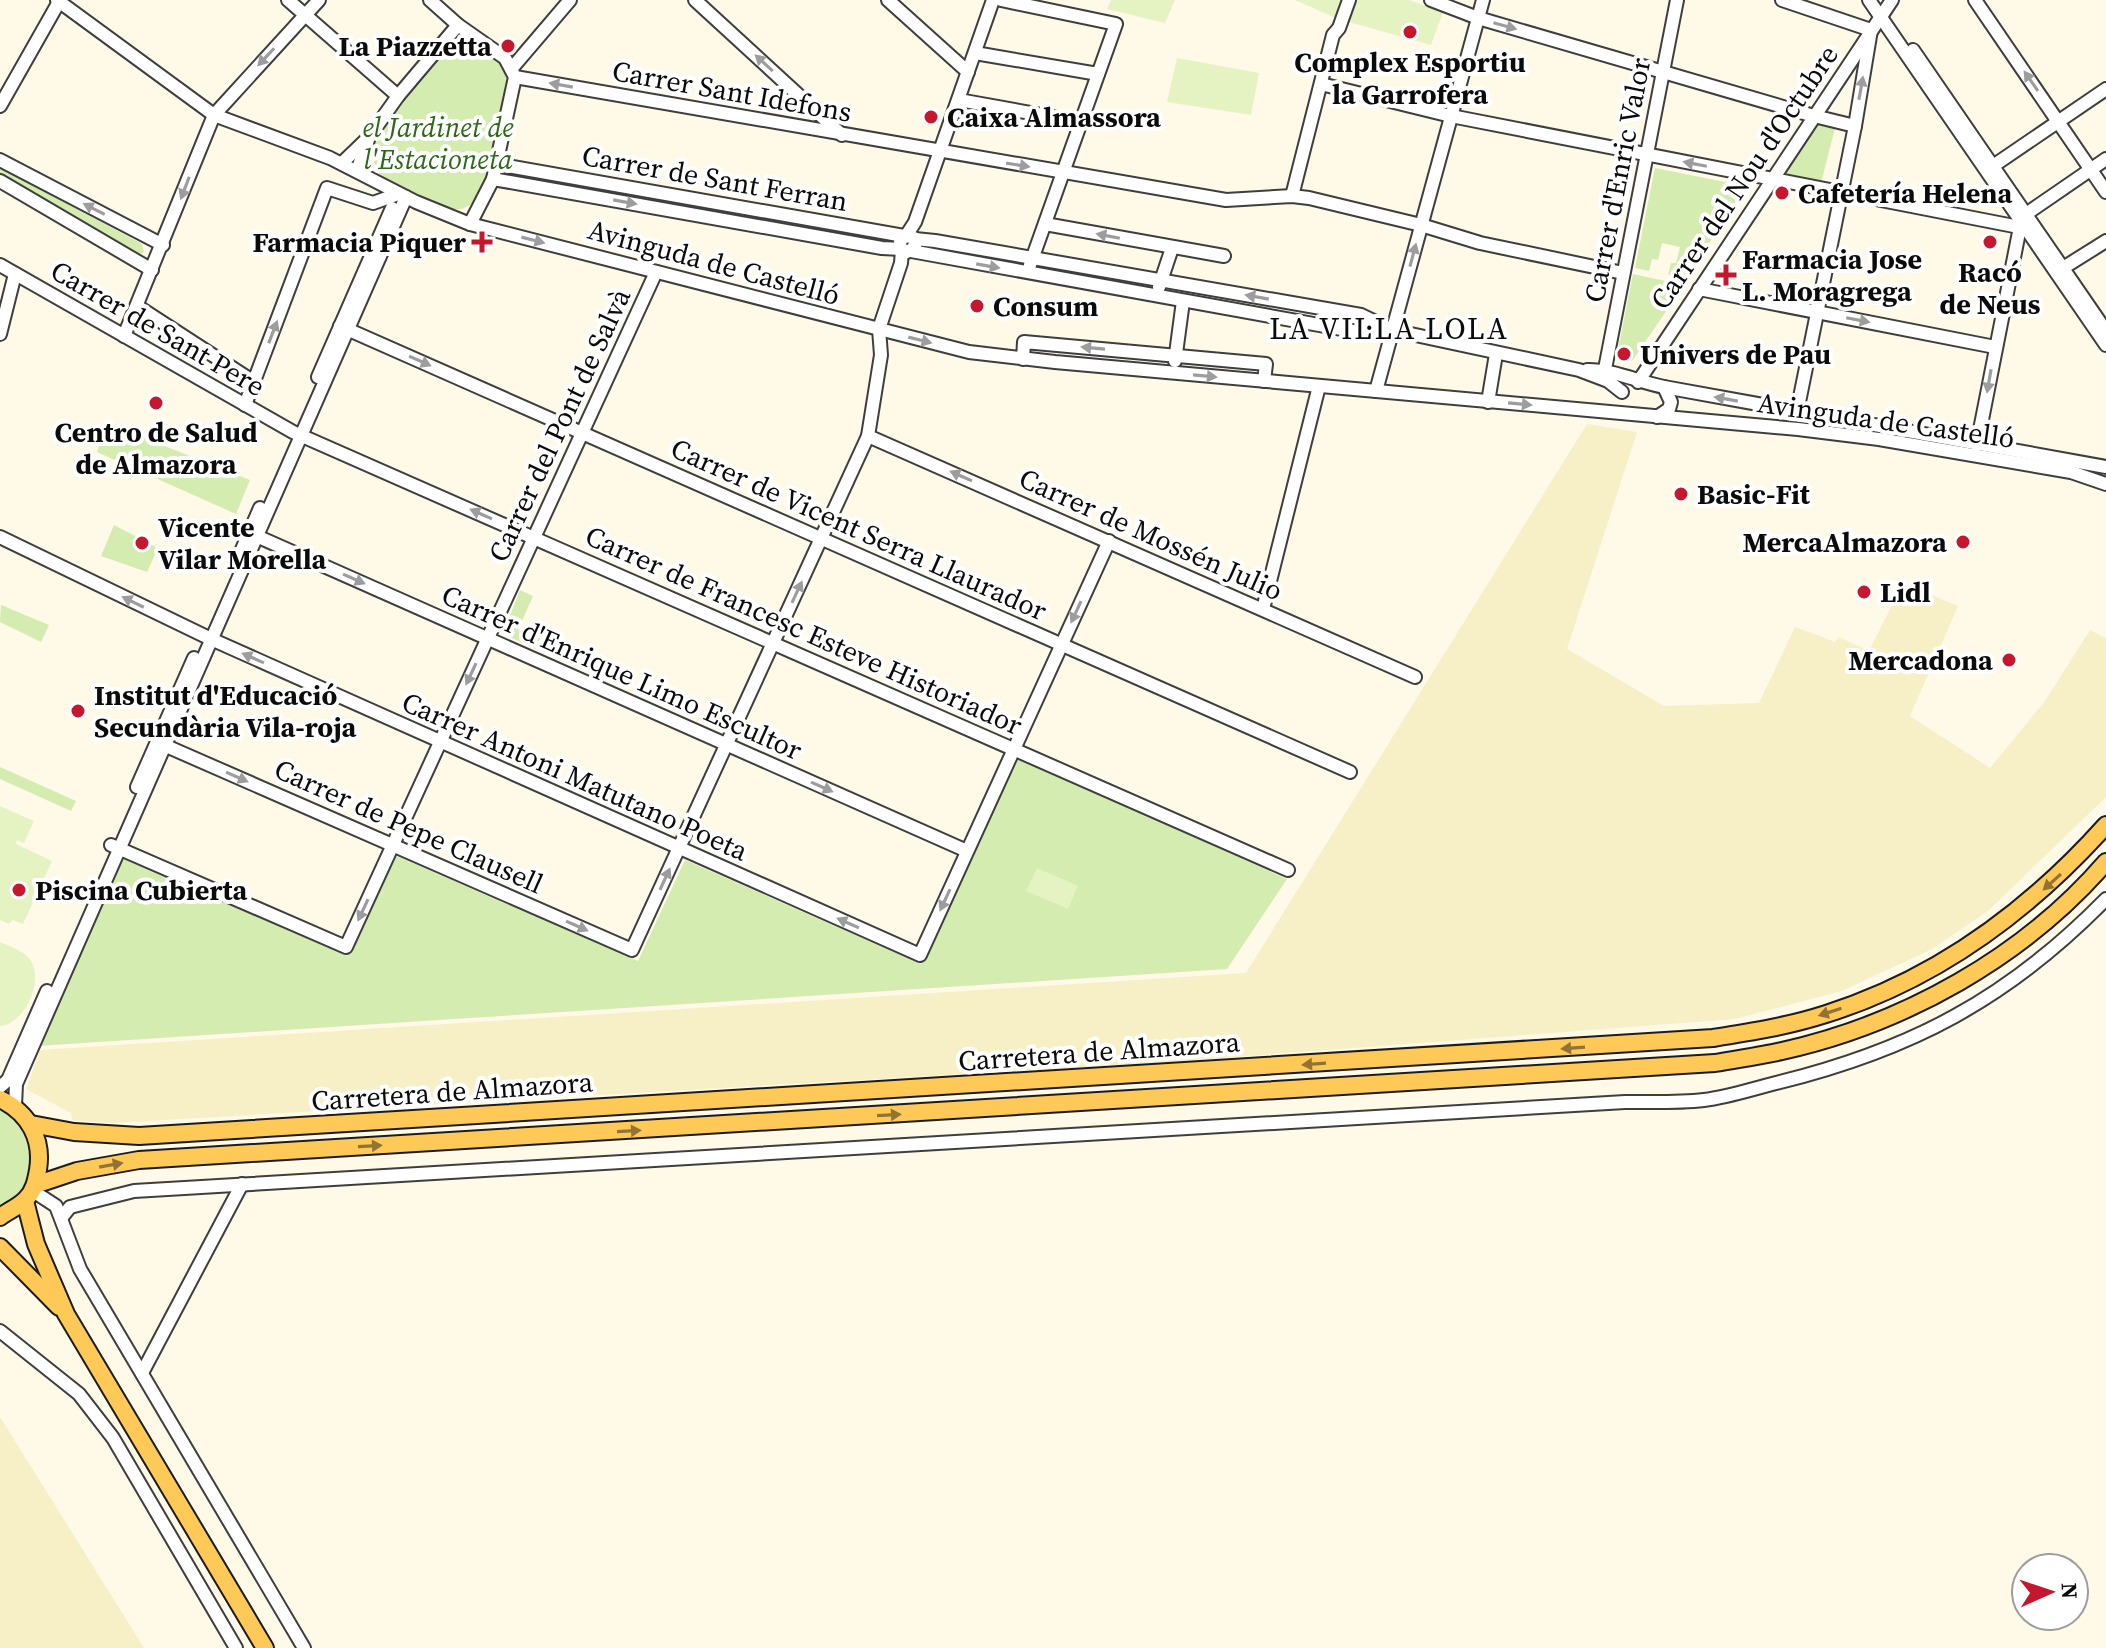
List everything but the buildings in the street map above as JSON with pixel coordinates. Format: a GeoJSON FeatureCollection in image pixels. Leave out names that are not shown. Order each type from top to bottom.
{"type":"FeatureCollection","features":[{"type":"Feature","properties":{"kind":"main road","name":"Carretera de Almazora"},"geometry":{"type":"LineString","coordinates":[[31,1124],[74,1132],[139,1136],[1713,1038],[1772,1028],[1826,1014],[1921,974],[1997,928],[2070,866],[2106,825]]}},
{"type":"Feature","properties":{"kind":"main road","name":"Carretera de Almazora"},"geometry":{"type":"LineString","coordinates":[[0,1217],[31,1192],[77,1171],[139,1160],[1715,1063],[1783,1051],[1831,1038],[1890,1016],[1936,994],[1978,970],[2052,916],[2106,862]]}},
{"type":"Feature","properties":{"kind":"main road"},"geometry":{"type":"LineString","coordinates":[[7,1103],[31,1124],[41,1153],[31,1192],[36,1244],[66,1314],[265,1648]]}},
{"type":"Feature","properties":{"kind":"main road"},"geometry":{"type":"LineString","coordinates":[[0,1247],[66,1314]]}},
{"type":"Feature","properties":{"kind":"street"},"geometry":{"type":"LineString","coordinates":[[0,106],[59,0]]}},
{"type":"Feature","properties":{"kind":"street","name":"Avinguda de Castelló"},"geometry":{"type":"LineString","coordinates":[[59,0],[214,115],[342,163],[402,196],[470,224],[969,352],[1632,414]]}},
{"type":"Feature","properties":{"kind":"street"},"geometry":{"type":"LineString","coordinates":[[288,0],[398,96]]}},
{"type":"Feature","properties":{"kind":"street"},"geometry":{"type":"LineString","coordinates":[[124,336],[214,115],[319,0]]}},
{"type":"Feature","properties":{"kind":"street"},"geometry":{"type":"LineString","coordinates":[[430,0],[458,25],[505,58],[514,73]]}},
{"type":"Feature","properties":{"kind":"street"},"geometry":{"type":"LineString","coordinates":[[695,0],[842,135]]}},
{"type":"Feature","properties":{"kind":"street"},"geometry":{"type":"LineString","coordinates":[[888,0],[968,72]]}},
{"type":"Feature","properties":{"kind":"street"},"geometry":{"type":"LineString","coordinates":[[679,848],[868,436],[881,355],[879,329],[993,0]]}},
{"type":"Feature","properties":{"kind":"street"},"geometry":{"type":"LineString","coordinates":[[1001,0],[1116,24],[1027,273]]}},
{"type":"Feature","properties":{"kind":"street"},"geometry":{"type":"LineString","coordinates":[[1292,196],[1333,35],[1339,28],[1349,0]]}},
{"type":"Feature","properties":{"kind":"street"},"geometry":{"type":"LineString","coordinates":[[1431,0],[1478,18],[1855,126]]}},
{"type":"Feature","properties":{"kind":"street"},"geometry":{"type":"LineString","coordinates":[[1376,391],[1483,0]]}},
{"type":"Feature","properties":{"kind":"street","name":"Carrer d'Enric Valor"},"geometry":{"type":"LineString","coordinates":[[1605,369],[1677,0]]}},
{"type":"Feature","properties":{"kind":"street"},"geometry":{"type":"LineString","coordinates":[[1782,0],[1871,30],[1855,126],[1797,412]]}},
{"type":"Feature","properties":{"kind":"street"},"geometry":{"type":"LineString","coordinates":[[1869,0],[1884,6],[1993,166],[2022,221],[2063,268],[2106,331]]}},
{"type":"Feature","properties":{"kind":"street"},"geometry":{"type":"LineString","coordinates":[[1975,0],[2106,192]]}},
{"type":"Feature","properties":{"kind":"street"},"geometry":{"type":"LineString","coordinates":[[470,224],[493,179],[514,73],[565,2]]}},
{"type":"Feature","properties":{"kind":"street"},"geometry":{"type":"LineString","coordinates":[[1884,6],[2106,345]]}},
{"type":"Feature","properties":{"kind":"street","name":"Carrer del Nou d'Octubre"},"geometry":{"type":"LineString","coordinates":[[1638,382],[1884,6]]}},
{"type":"Feature","properties":{"kind":"street"},"geometry":{"type":"LineString","coordinates":[[342,163],[369,137],[398,96],[458,25]]}},
{"type":"Feature","properties":{"kind":"street"},"geometry":{"type":"LineString","coordinates":[[975,53],[1098,74]]}},
{"type":"Feature","properties":{"kind":"street","name":"Carrer Sant Idefons"},"geometry":{"type":"LineString","coordinates":[[514,73],[842,135],[1226,200],[1292,196],[1309,198],[1480,243],[1623,273]]}},
{"type":"Feature","properties":{"kind":"street"},"geometry":{"type":"LineString","coordinates":[[1321,84],[1451,116],[1841,194],[2022,221]]}},
{"type":"Feature","properties":{"kind":"street"},"geometry":{"type":"LineString","coordinates":[[1993,166],[2106,89]]}},
{"type":"Feature","properties":{"kind":"street"},"geometry":{"type":"LineString","coordinates":[[959,100],[1081,122]]}},
{"type":"Feature","properties":{"kind":"street"},"geometry":{"type":"LineString","coordinates":[[357,171],[369,137]]}},
{"type":"Feature","properties":{"kind":"street"},"geometry":{"type":"LineString","coordinates":[[1977,445],[2022,221],[2106,159]]}},
{"type":"Feature","properties":{"kind":"street"},"geometry":{"type":"LineString","coordinates":[[0,160],[163,245]]}},
{"type":"Feature","properties":{"kind":"street","name":"Carrer de Sant Ferran"},"geometry":{"type":"LineString","coordinates":[[496,164],[1027,273],[1358,332],[1392,330]]}},
{"type":"Feature","properties":{"kind":"street"},"geometry":{"type":"LineString","coordinates":[[514,183],[517,168]]}},
{"type":"Feature","properties":{"kind":"street","name":"Carrer de Sant Ferran"},"geometry":{"type":"LineString","coordinates":[[493,179],[882,248],[907,246],[1032,259],[1361,315],[1392,330],[1579,370],[1608,381],[1622,392]]}},
{"type":"Feature","properties":{"kind":"street"},"geometry":{"type":"LineString","coordinates":[[0,181],[152,270]]}},
{"type":"Feature","properties":{"kind":"street"},"geometry":{"type":"LineString","coordinates":[[245,405],[327,188],[373,203],[402,196]]}},
{"type":"Feature","properties":{"kind":"street"},"geometry":{"type":"LineString","coordinates":[[0,1087],[8,1080],[161,744],[402,196]]}},
{"type":"Feature","properties":{"kind":"street"},"geometry":{"type":"LineString","coordinates":[[1045,224],[1224,256]]}},
{"type":"Feature","properties":{"kind":"street"},"geometry":{"type":"LineString","coordinates":[[2063,268],[2106,241]]}},
{"type":"Feature","properties":{"kind":"street"},"geometry":{"type":"LineString","coordinates":[[1156,296],[1172,248]]}},
{"type":"Feature","properties":{"kind":"street","name":"Carrer de Sant Pere"},"geometry":{"type":"LineString","coordinates":[[0,265],[297,433]]}},
{"type":"Feature","properties":{"kind":"street","name":"Carrer del Pont de Salvà"},"geometry":{"type":"LineString","coordinates":[[114,847],[346,947],[656,272]]}},
{"type":"Feature","properties":{"kind":"street"},"geometry":{"type":"LineString","coordinates":[[0,334],[15,274]]}},
{"type":"Feature","properties":{"kind":"street"},"geometry":{"type":"LineString","coordinates":[[1699,289],[1995,347]]}},
{"type":"Feature","properties":{"kind":"street"},"geometry":{"type":"LineString","coordinates":[[1174,373],[1183,301]]}},
{"type":"Feature","properties":{"kind":"street","name":"Carrer de Sant Pere"},"geometry":{"type":"LineString","coordinates":[[137,306],[254,382]]}},
{"type":"Feature","properties":{"kind":"street","name":"Carrer de Vicent Serra Llaurador"},"geometry":{"type":"LineString","coordinates":[[344,328],[1350,772]]}},
{"type":"Feature","properties":{"kind":"street"},"geometry":{"type":"LineString","coordinates":[[1023,359],[1024,342],[1266,364],[1264,381]]}},
{"type":"Feature","properties":{"kind":"street"},"geometry":{"type":"LineString","coordinates":[[1488,402],[1496,354]]}},
{"type":"Feature","properties":{"kind":"street","name":"Carrer de Sant Ferran"},"geometry":{"type":"LineString","coordinates":[[1579,370],[1605,369],[1638,382]]}},
{"type":"Feature","properties":{"kind":"street"},"geometry":{"type":"LineString","coordinates":[[1638,382],[1664,387],[1671,402],[1669,409],[1657,417],[1632,414],[1621,402],[1622,392],[1630,384],[1638,382]]}},
{"type":"Feature","properties":{"kind":"street"},"geometry":{"type":"LineString","coordinates":[[1263,609],[1319,386]]}},
{"type":"Feature","properties":{"kind":"street","name":"Avinguda de Castelló"},"geometry":{"type":"LineString","coordinates":[[1664,387],[2106,467]]}},
{"type":"Feature","properties":{"kind":"street","name":"Avinguda de Castelló"},"geometry":{"type":"LineString","coordinates":[[1657,417],[1879,439],[2071,472],[2106,484]]}},
{"type":"Feature","properties":{"kind":"street","name":"Carrer de Francesc Esteve Historiador"},"geometry":{"type":"LineString","coordinates":[[297,433],[1288,870]]}},
{"type":"Feature","properties":{"kind":"street","name":"Carrer de Mossén Julio"},"geometry":{"type":"LineString","coordinates":[[868,436],[1415,677]]}},
{"type":"Feature","properties":{"kind":"street","name":"Carrer d'Enrique Limo Escultor"},"geometry":{"type":"LineString","coordinates":[[253,534],[967,851]]}},
{"type":"Feature","properties":{"kind":"street","name":"Carrer Antoni Matutano Poeta"},"geometry":{"type":"LineString","coordinates":[[0,537],[207,638],[920,955],[967,851]]}},
{"type":"Feature","properties":{"kind":"street"},"geometry":{"type":"LineString","coordinates":[[967,851],[1109,541]]}},
{"type":"Feature","properties":{"kind":"street","name":"Carrer de Pepe Clausell"},"geometry":{"type":"LineString","coordinates":[[161,744],[632,950],[679,848]]}},
{"type":"Feature","properties":{"kind":"street"},"geometry":{"type":"LineString","coordinates":[[7,1103],[114,847]]}},
{"type":"Feature","properties":{"kind":"street"},"geometry":{"type":"LineString","coordinates":[[62,1217],[70,1207],[134,1191],[1609,1102],[1709,1099],[1837,1068],[1955,1018],[1993,996],[2026,971],[2071,935],[2106,899]]}},
{"type":"Feature","properties":{"kind":"street"},"geometry":{"type":"LineString","coordinates":[[142,1373],[242,1184]]}},
{"type":"Feature","properties":{"kind":"street"},"geometry":{"type":"LineString","coordinates":[[31,1192],[56,1206],[80,1269],[304,1648]]}},
{"type":"Feature","properties":{"kind":"street"},"geometry":{"type":"LineString","coordinates":[[0,1331],[79,1394],[113,1438],[236,1648]]}},
{"type":"Feature","properties":{"kind":"shaded area"},"geometry":{"type":"Polygon","coordinates":[[[1587,424],[1637,432],[1567,649],[1664,706],[1759,703],[1795,627],[1835,642],[1839,637],[1869,651],[1903,583],[1958,606],[1910,716],[1990,768],[2045,701],[2090,630],[2106,638],[2106,797],[1988,911],[1932,949],[1842,991],[1735,1019],[1156,1063],[110,1123],[72,1120],[71,1113],[26,1089],[40,1050],[1246,973],[1587,424]]]}},
{"type":"Feature","properties":{"kind":"shaded area"},"geometry":{"type":"Polygon","coordinates":[[[0,1417],[144,1648],[0,1648],[0,1417]]]}},
{"type":"Feature","properties":{"kind":"green space"},"geometry":{"type":"Polygon","coordinates":[[[1111,0],[1175,0],[1165,23],[1107,9],[1111,0]]]}},
{"type":"Feature","properties":{"kind":"green space","name":"Complex Esportiu la Garrofera"},"geometry":{"type":"Polygon","coordinates":[[[1295,0],[1409,0],[1443,12],[1431,45],[1338,19],[1295,0]]]}},
{"type":"Feature","properties":{"kind":"green space","name":"el Jardinet de l'Estacioneta"},"geometry":{"type":"Polygon","coordinates":[[[462,44],[484,50],[501,66],[507,81],[487,181],[476,202],[462,209],[449,209],[389,182],[377,172],[372,155],[379,131],[447,47],[462,44]]]}},
{"type":"Feature","properties":{"kind":"green space"},"geometry":{"type":"Polygon","coordinates":[[[1177,58],[1259,73],[1251,115],[1167,102],[1177,58]]]}},
{"type":"Feature","properties":{"kind":"green space"},"geometry":{"type":"Polygon","coordinates":[[[1816,124],[1835,128],[1821,183],[1779,175],[1816,124]]]}},
{"type":"Feature","properties":{"kind":"green space"},"geometry":{"type":"Polygon","coordinates":[[[0,168],[142,244],[144,252],[137,256],[0,175],[0,168]]]}},
{"type":"Feature","properties":{"kind":"green space"},"geometry":{"type":"Polygon","coordinates":[[[1655,168],[1745,186],[1688,277],[1668,275],[1671,263],[1676,263],[1680,247],[1662,243],[1658,260],[1652,259],[1649,271],[1635,268],[1655,168]]]}},
{"type":"Feature","properties":{"kind":"green space"},"geometry":{"type":"Polygon","coordinates":[[[1633,274],[1684,285],[1632,361],[1616,359],[1633,274]]]}},
{"type":"Feature","properties":{"kind":"green space"},"geometry":{"type":"Polygon","coordinates":[[[107,423],[250,480],[236,514],[97,452],[107,423]]]}},
{"type":"Feature","properties":{"kind":"green space"},"geometry":{"type":"Polygon","coordinates":[[[114,525],[158,548],[147,572],[101,556],[114,525]]]}},
{"type":"Feature","properties":{"kind":"green space"},"geometry":{"type":"Polygon","coordinates":[[[520,590],[533,596],[518,630],[540,638],[536,649],[503,634],[520,590]]]}},
{"type":"Feature","properties":{"kind":"green space"},"geometry":{"type":"Polygon","coordinates":[[[1,605],[49,625],[41,642],[0,622],[1,605]]]}},
{"type":"Feature","properties":{"kind":"green space"},"geometry":{"type":"Polygon","coordinates":[[[1019,758],[1287,879],[1227,969],[37,1046],[119,857],[348,956],[394,855],[638,961],[685,860],[921,964],[1019,758]]]}},
{"type":"Feature","properties":{"kind":"green space"},"geometry":{"type":"Polygon","coordinates":[[[0,767],[76,801],[71,811],[0,779],[0,767]]]}},
{"type":"Feature","properties":{"kind":"green space","name":"Piscina Cubierta"},"geometry":{"type":"Polygon","coordinates":[[[0,806],[34,821],[24,843],[17,840],[16,844],[52,861],[23,924],[0,920],[0,806]]]}},
{"type":"Feature","properties":{"kind":"green space"},"geometry":{"type":"Polygon","coordinates":[[[1037,868],[1078,886],[1068,909],[1026,891],[1037,868]]]}},
{"type":"Feature","properties":{"kind":"green space"},"geometry":{"type":"Polygon","coordinates":[[[0,942],[31,961],[35,980],[24,1010],[9,1024],[0,1026],[0,942]]]}},
{"type":"Feature","properties":{"kind":"green space"},"geometry":{"type":"Polygon","coordinates":[[[0,1108],[22,1131],[31,1158],[30,1172],[24,1184],[15,1196],[0,1206],[0,1108]]]}},
{"type":"Feature","properties":{"kind":"place","name":"Complex Esportiu la Garrofera"},"geometry":{"type":"Point","coordinates":[1410,32]}},
{"type":"Feature","properties":{"kind":"place","name":"La Piazzetta"},"geometry":{"type":"Point","coordinates":[508,46]}},
{"type":"Feature","properties":{"kind":"place","name":"Caixa Almassora"},"geometry":{"type":"Point","coordinates":[931,117]}},
{"type":"Feature","properties":{"kind":"place","name":"Cafetería Helena"},"geometry":{"type":"Point","coordinates":[1782,193]}},
{"type":"Feature","properties":{"kind":"place","name":"Farmacia Piquer"},"geometry":{"type":"Point","coordinates":[482,242]}},
{"type":"Feature","properties":{"kind":"place","name":"Racó de Neus"},"geometry":{"type":"Point","coordinates":[1990,242]}},
{"type":"Feature","properties":{"kind":"place","name":"Farmacia Jose L. Moragrega"},"geometry":{"type":"Point","coordinates":[1726,275]}},
{"type":"Feature","properties":{"kind":"place","name":"Consum"},"geometry":{"type":"Point","coordinates":[977,306]}},
{"type":"Feature","properties":{"kind":"place","name":"Univers de Pau"},"geometry":{"type":"Point","coordinates":[1624,354]}},
{"type":"Feature","properties":{"kind":"place","name":"Centro de Salud de Almazora"},"geometry":{"type":"Point","coordinates":[156,403]}},
{"type":"Feature","properties":{"kind":"place","name":"Basic-Fit"},"geometry":{"type":"Point","coordinates":[1681,494]}},
{"type":"Feature","properties":{"kind":"place","name":"MercaAlmazora"},"geometry":{"type":"Point","coordinates":[1963,542]}},
{"type":"Feature","properties":{"kind":"place","name":"Vicente Vilar Morella"},"geometry":{"type":"Point","coordinates":[142,543]}},
{"type":"Feature","properties":{"kind":"place","name":"Lidl"},"geometry":{"type":"Point","coordinates":[1864,592]}},
{"type":"Feature","properties":{"kind":"place","name":"Mercadona"},"geometry":{"type":"Point","coordinates":[2009,660]}},
{"type":"Feature","properties":{"kind":"place","name":"Institut d'Educació Secundària Vila-roja"},"geometry":{"type":"Point","coordinates":[78,711]}},
{"type":"Feature","properties":{"kind":"place","name":"Piscina Cubierta"},"geometry":{"type":"Point","coordinates":[19,890]}},
{"type":"Feature","properties":{"kind":"district","name":"LA VIL·LA LOLA"},"geometry":{"type":"Point","coordinates":[1389,329]}}]}
